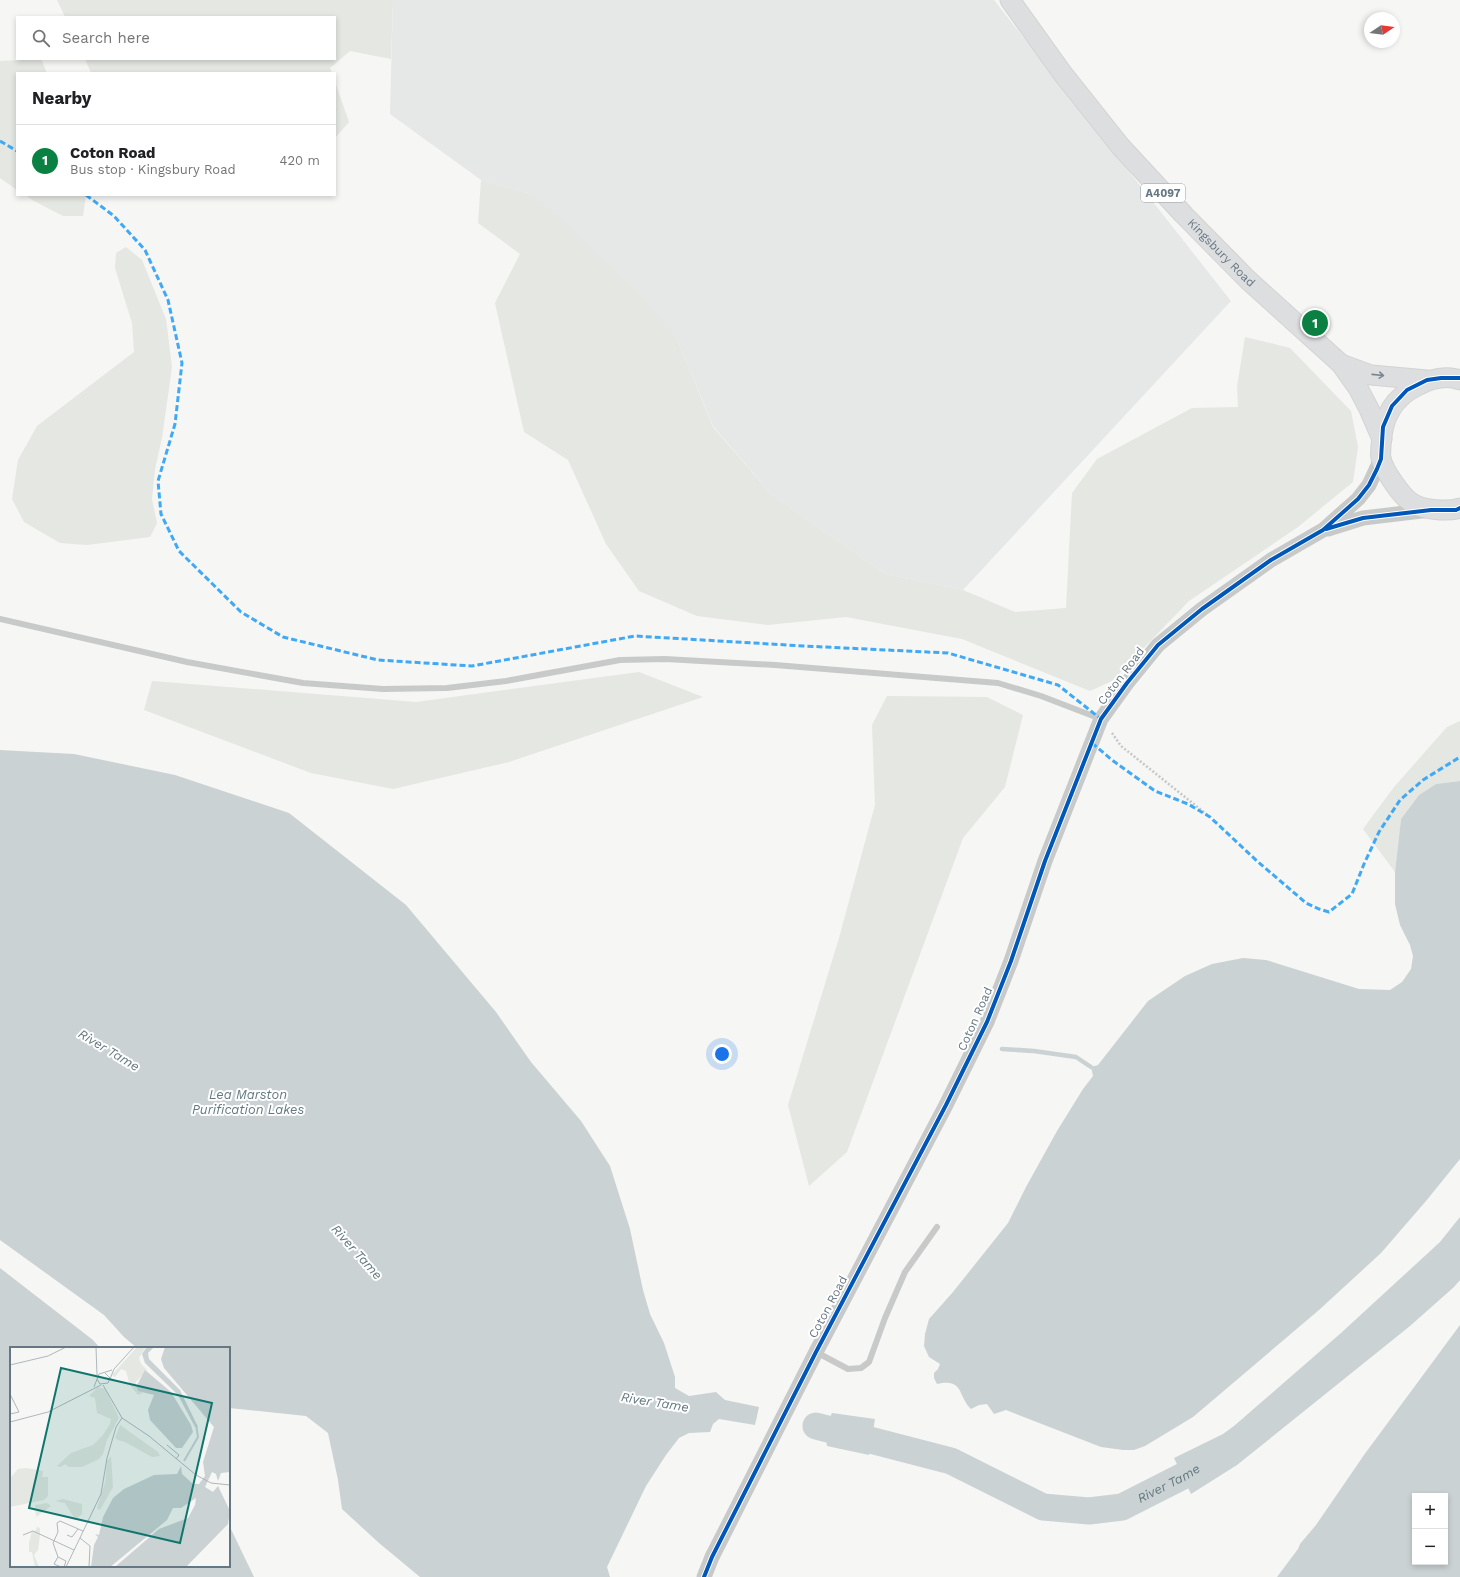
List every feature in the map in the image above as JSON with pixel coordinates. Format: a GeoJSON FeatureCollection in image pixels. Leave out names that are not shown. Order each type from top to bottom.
{"type":"FeatureCollection","features":[{"type":"Feature","properties":{"kind":"main road","name":"Kingsbury Road"},"geometry":{"type":"LineString","coordinates":[[1010,0],[1063,74],[1121,147],[1184,215],[1248,280],[1340,364]]}},
{"type":"Feature","properties":{"kind":"main road","name":"A4097"},"geometry":{"type":"LineString","coordinates":[[1340,364],[1371,375],[1428,380]]}},
{"type":"Feature","properties":{"kind":"main road","name":"A4097"},"geometry":{"type":"LineString","coordinates":[[1340,364],[1358,388],[1382,439]]}},
{"type":"Feature","properties":{"kind":"main road"},"geometry":{"type":"LineString","coordinates":[[1459,509],[1431,510],[1412,504],[1395,485],[1381,459],[1383,427],[1392,406],[1407,390],[1428,380],[1455,378],[1460,380]]}},
{"type":"Feature","properties":{"kind":"street","name":"Coton Road"},"geometry":{"type":"LineString","coordinates":[[704,1577],[712,1557],[816,1352],[946,1105],[987,1022],[1011,961],[1045,861],[1101,719],[1127,683],[1158,645],[1202,609],[1271,560],[1323,530],[1358,499],[1369,485],[1381,459]]}},
{"type":"Feature","properties":{"kind":"street","name":"Coton Road"},"geometry":{"type":"LineString","coordinates":[[1323,530],[1363,518],[1431,510]]}},
{"type":"Feature","properties":{"kind":"lane"},"geometry":{"type":"LineString","coordinates":[[0,619],[187,662],[303,683],[383,688],[447,688],[506,681],[620,660],[665,659],[775,665],[998,683],[1041,696],[1101,719]]}},
{"type":"Feature","properties":{"kind":"lane"},"geometry":{"type":"LineString","coordinates":[[816,1352],[848,1369],[861,1368],[869,1362],[884,1318],[905,1272],[937,1227]]}},
{"type":"Feature","properties":{"kind":"path"},"geometry":{"type":"LineString","coordinates":[[1101,719],[1121,746],[1210,817]]}},
{"type":"Feature","properties":{"kind":"shaded area"},"geometry":{"type":"Polygon","coordinates":[[[57,0],[393,0],[391,59],[350,51],[330,68],[332,72],[91,72],[85,60],[336,60],[336,16],[65,16],[57,0]]]}},
{"type":"Feature","properties":{"kind":"shaded area"},"geometry":{"type":"Polygon","coordinates":[[[393,0],[994,0],[1231,301],[963,590],[885,574],[771,494],[713,426],[677,339],[528,193],[481,180],[390,114],[393,0]]]}},
{"type":"Feature","properties":{"kind":"shaded area"},"geometry":{"type":"Polygon","coordinates":[[[41,60],[47,72],[16,72],[16,189],[0,178],[0,61],[41,60]]]}},
{"type":"Feature","properties":{"kind":"shaded area"},"geometry":{"type":"Polygon","coordinates":[[[336,85],[349,122],[336,137],[336,85]]]}},
{"type":"Feature","properties":{"kind":"shaded area"},"geometry":{"type":"Polygon","coordinates":[[[481,180],[528,193],[567,224],[640,295],[677,339],[713,427],[771,494],[885,574],[963,590],[1015,612],[1066,608],[1072,493],[1097,459],[1192,408],[1238,407],[1237,387],[1245,337],[1290,348],[1351,411],[1358,447],[1353,482],[1298,527],[1189,601],[1112,681],[1090,691],[962,639],[846,617],[768,625],[697,616],[639,591],[606,544],[568,460],[524,432],[495,303],[520,254],[478,223],[481,180]]]}},
{"type":"Feature","properties":{"kind":"shaded area"},"geometry":{"type":"Polygon","coordinates":[[[26,196],[86,196],[83,216],[63,216],[26,196]]]}},
{"type":"Feature","properties":{"kind":"shaded area"},"geometry":{"type":"Polygon","coordinates":[[[126,247],[142,260],[166,319],[172,367],[162,438],[155,469],[152,499],[157,523],[150,537],[87,545],[60,543],[24,522],[12,499],[18,460],[37,426],[134,352],[132,323],[115,268],[116,253],[126,247]]]}},
{"type":"Feature","properties":{"kind":"shaded area"},"geometry":{"type":"Polygon","coordinates":[[[639,672],[703,697],[509,762],[393,789],[311,773],[144,710],[152,681],[416,702],[639,672]]]}},
{"type":"Feature","properties":{"kind":"shaded area"},"geometry":{"type":"Polygon","coordinates":[[[887,696],[987,697],[1023,715],[1005,787],[963,838],[847,1152],[809,1186],[788,1105],[839,938],[875,805],[872,725],[887,696]]]}},
{"type":"Feature","properties":{"kind":"shaded area"},"geometry":{"type":"Polygon","coordinates":[[[1460,721],[1460,781],[1436,784],[1419,795],[1401,819],[1395,872],[1363,829],[1394,787],[1447,727],[1460,721]]]}},
{"type":"Feature","properties":{"kind":"water","name":"Lea Marston Purification Lakes"},"geometry":{"type":"Polygon","coordinates":[[[0,750],[74,754],[175,775],[289,813],[406,905],[496,1012],[531,1062],[581,1121],[610,1166],[630,1229],[643,1290],[650,1314],[664,1343],[675,1377],[675,1388],[689,1396],[716,1392],[725,1400],[759,1407],[755,1425],[719,1419],[713,1424],[710,1432],[689,1433],[679,1438],[646,1486],[607,1567],[610,1577],[420,1577],[379,1543],[342,1509],[338,1480],[328,1433],[306,1416],[230,1408],[230,1347],[136,1347],[124,1337],[104,1315],[0,1240],[0,750]]]}},
{"type":"Feature","properties":{"kind":"water"},"geometry":{"type":"Polygon","coordinates":[[[1460,781],[1460,1159],[1381,1253],[1319,1310],[1193,1417],[1145,1446],[1134,1450],[1101,1447],[1006,1410],[994,1414],[987,1404],[979,1405],[971,1409],[959,1389],[952,1383],[937,1384],[934,1378],[934,1373],[940,1364],[929,1357],[924,1346],[925,1334],[929,1319],[953,1292],[1008,1223],[1057,1131],[1083,1089],[1093,1076],[1091,1067],[1098,1065],[1148,1001],[1185,976],[1212,964],[1243,958],[1266,960],[1359,989],[1390,990],[1402,982],[1411,969],[1413,956],[1410,945],[1400,925],[1395,904],[1395,872],[1401,819],[1419,795],[1436,784],[1460,781]]]}},
{"type":"Feature","properties":{"kind":"water"},"geometry":{"type":"Polygon","coordinates":[[[1460,1217],[1460,1280],[1454,1287],[1410,1326],[1237,1465],[1191,1494],[1174,1458],[1223,1434],[1234,1426],[1341,1333],[1440,1242],[1460,1217]]]}},
{"type":"Feature","properties":{"kind":"water"},"geometry":{"type":"Polygon","coordinates":[[[0,1268],[93,1340],[99,1347],[10,1347],[10,1567],[230,1567],[230,1527],[254,1577],[0,1577],[0,1268]]]}},
{"type":"Feature","properties":{"kind":"water"},"geometry":{"type":"Polygon","coordinates":[[[1460,1325],[1460,1577],[1277,1577],[1298,1549],[1300,1544],[1316,1525],[1364,1455],[1460,1325]]]}},
{"type":"Feature","properties":{"kind":"water"},"geometry":{"type":"Polygon","coordinates":[[[832,1413],[875,1419],[869,1455],[827,1446],[826,1439],[816,1437],[818,1417],[830,1417],[832,1413]]]}},
{"type":"Feature","properties":{"kind":"waterway"},"geometry":{"type":"LineString","coordinates":[[1002,1049],[1034,1051],[1076,1057],[1091,1067]]}},
{"type":"Feature","properties":{"kind":"waterway","name":"River Tame"},"geometry":{"type":"LineString","coordinates":[[816,1426],[951,1461],[1043,1507],[1089,1511],[1122,1507],[1185,1475],[1214,1457]]}},
{"type":"Feature","properties":{"kind":"marked path"},"geometry":{"type":"LineString","coordinates":[[0,141],[16,150]]}},
{"type":"Feature","properties":{"kind":"marked path"},"geometry":{"type":"LineString","coordinates":[[87,196],[114,216],[145,250],[168,300],[182,363],[175,424],[158,481],[161,514],[179,551],[241,612],[283,637],[378,660],[472,666],[635,636],[948,653],[1058,685],[1101,719]]}},
{"type":"Feature","properties":{"kind":"marked path"},"geometry":{"type":"LineString","coordinates":[[1092,743],[1112,760],[1155,791],[1188,804],[1210,817],[1257,861],[1306,903],[1329,912],[1352,894],[1379,832],[1400,800],[1423,780],[1460,757]]}},
{"type":"Feature","properties":{"kind":"cycle path"},"geometry":{"type":"LineString","coordinates":[[704,1577],[712,1557],[816,1352],[946,1105],[987,1022],[1011,961],[1045,861],[1101,719],[1127,683],[1158,645],[1202,609],[1271,560],[1323,530],[1358,499],[1369,485],[1381,459],[1383,427],[1392,406],[1407,390],[1427,380],[1460,378]]}},
{"type":"Feature","properties":{"kind":"cycle path"},"geometry":{"type":"LineString","coordinates":[[1326,529],[1363,518],[1431,510],[1456,510],[1460,508]]}},
{"type":"Feature","properties":{"kind":"place","name":"Coton Road"},"geometry":{"type":"Point","coordinates":[1315,323]}}]}
